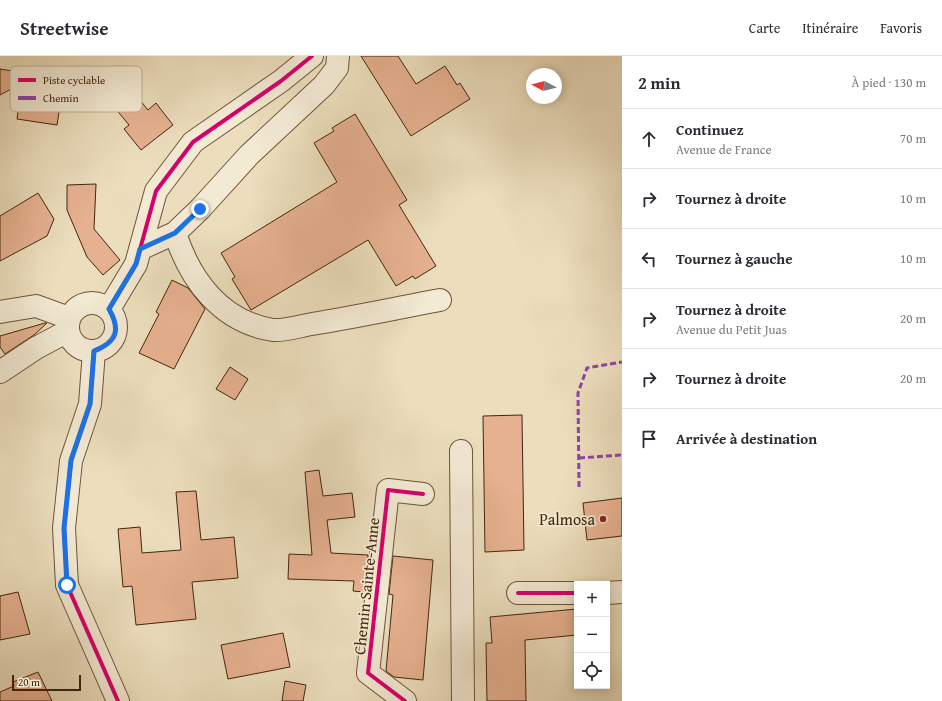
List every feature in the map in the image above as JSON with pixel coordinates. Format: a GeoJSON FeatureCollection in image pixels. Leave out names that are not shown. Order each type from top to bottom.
{"type":"FeatureCollection","features":[{"type":"Feature","properties":{"kind":"street"},"geometry":{"type":"LineString","coordinates":[[109,309],[136,264],[156,191],[193,142],[281,81],[312,56]]}},
{"type":"Feature","properties":{"kind":"street"},"geometry":{"type":"LineString","coordinates":[[140,249],[175,233],[200,209],[249,155],[324,85],[337,68],[338,56]]}},
{"type":"Feature","properties":{"kind":"street"},"geometry":{"type":"LineString","coordinates":[[175,233],[181,252],[196,278],[221,307],[246,323],[274,330],[440,300]]}},
{"type":"Feature","properties":{"kind":"street"},"geometry":{"type":"LineString","coordinates":[[0,312],[36,306],[69,325],[73,342],[85,350],[94,351],[108,346],[115,336],[116,322],[109,309],[102,304],[91,302],[78,307],[69,325],[0,372]]}},
{"type":"Feature","properties":{"kind":"street"},"geometry":{"type":"LineString","coordinates":[[94,351],[90,404],[71,460],[64,528],[67,585],[118,701]]}},
{"type":"Feature","properties":{"kind":"street"},"geometry":{"type":"LineString","coordinates":[[461,451],[463,701]]}},
{"type":"Feature","properties":{"kind":"street","name":"Chemin Sainte-Anne"},"geometry":{"type":"LineString","coordinates":[[405,701],[368,673],[388,490],[423,494]]}},
{"type":"Feature","properties":{"kind":"street"},"geometry":{"type":"LineString","coordinates":[[610,593],[622,592]]}},
{"type":"Feature","properties":{"kind":"street"},"geometry":{"type":"LineString","coordinates":[[518,593],[574,593]]}},
{"type":"Feature","properties":{"kind":"building"},"geometry":{"type":"Polygon","coordinates":[[[361,56],[398,56],[416,84],[445,66],[457,85],[460,83],[470,99],[411,136],[361,56]]]}},
{"type":"Feature","properties":{"kind":"building"},"geometry":{"type":"Polygon","coordinates":[[[0,69],[10,71],[10,90],[0,95],[0,69]]]}},
{"type":"Feature","properties":{"kind":"building"},"geometry":{"type":"Polygon","coordinates":[[[142,103],[148,110],[156,103],[173,125],[141,150],[124,129],[129,125],[118,112],[142,112],[142,103]]]}},
{"type":"Feature","properties":{"kind":"building"},"geometry":{"type":"Polygon","coordinates":[[[18,112],[59,112],[57,125],[17,119],[18,112]]]}},
{"type":"Feature","properties":{"kind":"building"},"geometry":{"type":"Polygon","coordinates":[[[355,114],[407,200],[399,205],[436,266],[415,279],[413,276],[396,286],[368,240],[251,310],[232,279],[235,277],[221,253],[337,182],[314,143],[334,131],[332,128],[355,114]]]}},
{"type":"Feature","properties":{"kind":"building"},"geometry":{"type":"Polygon","coordinates":[[[96,184],[94,229],[120,260],[103,275],[87,257],[67,210],[67,185],[96,184]]]}},
{"type":"Feature","properties":{"kind":"building"},"geometry":{"type":"Polygon","coordinates":[[[38,193],[54,219],[47,236],[0,261],[0,216],[38,193]]]}},
{"type":"Feature","properties":{"kind":"building"},"geometry":{"type":"Polygon","coordinates":[[[172,280],[188,288],[205,309],[174,369],[139,353],[159,314],[156,312],[172,280]]]}},
{"type":"Feature","properties":{"kind":"building"},"geometry":{"type":"Polygon","coordinates":[[[47,323],[34,335],[5,354],[0,347],[0,336],[47,323]]]}},
{"type":"Feature","properties":{"kind":"building"},"geometry":{"type":"Polygon","coordinates":[[[230,367],[248,379],[235,400],[216,389],[230,367]]]}},
{"type":"Feature","properties":{"kind":"building"},"geometry":{"type":"Polygon","coordinates":[[[522,415],[524,550],[485,552],[483,416],[522,415]]]}},
{"type":"Feature","properties":{"kind":"building"},"geometry":{"type":"Polygon","coordinates":[[[319,470],[323,496],[352,493],[355,517],[327,520],[331,553],[368,555],[364,592],[353,591],[354,581],[288,579],[289,554],[312,555],[305,472],[319,470]]]}},
{"type":"Feature","properties":{"kind":"building"},"geometry":{"type":"Polygon","coordinates":[[[196,491],[201,540],[234,537],[238,578],[192,582],[196,619],[136,625],[132,586],[123,587],[118,529],[140,527],[142,553],[181,550],[176,492],[196,491]]]}},
{"type":"Feature","properties":{"kind":"building","name":"Palmosa"},"geometry":{"type":"Polygon","coordinates":[[[622,498],[622,536],[587,540],[583,503],[622,498]]]}},
{"type":"Feature","properties":{"kind":"building"},"geometry":{"type":"Polygon","coordinates":[[[393,556],[433,560],[423,680],[394,677],[386,671],[393,595],[389,594],[393,556]]]}},
{"type":"Feature","properties":{"kind":"building"},"geometry":{"type":"Polygon","coordinates":[[[18,592],[30,634],[0,640],[0,596],[18,592]]]}},
{"type":"Feature","properties":{"kind":"building"},"geometry":{"type":"Polygon","coordinates":[[[574,609],[574,635],[525,640],[526,701],[487,701],[486,643],[492,643],[490,617],[574,609]]]}},
{"type":"Feature","properties":{"kind":"building"},"geometry":{"type":"Polygon","coordinates":[[[283,633],[290,667],[228,679],[221,645],[283,633]]]}},
{"type":"Feature","properties":{"kind":"building"},"geometry":{"type":"Polygon","coordinates":[[[38,672],[52,701],[0,701],[0,692],[14,686],[13,682],[38,672]]]}},
{"type":"Feature","properties":{"kind":"building"},"geometry":{"type":"Polygon","coordinates":[[[285,681],[306,685],[303,701],[282,701],[285,681]]]}},
{"type":"Feature","properties":{"kind":"marked path"},"geometry":{"type":"LineString","coordinates":[[579,487],[578,393],[587,368],[622,362]]}},
{"type":"Feature","properties":{"kind":"marked path"},"geometry":{"type":"LineString","coordinates":[[579,458],[622,455]]}},
{"type":"Feature","properties":{"kind":"cycle path"},"geometry":{"type":"LineString","coordinates":[[109,309],[136,264],[156,191],[193,142],[281,81],[312,56]]}},
{"type":"Feature","properties":{"kind":"cycle path"},"geometry":{"type":"LineString","coordinates":[[94,351],[90,404],[71,461],[64,528],[67,585],[118,701]]}},
{"type":"Feature","properties":{"kind":"cycle path"},"geometry":{"type":"LineString","coordinates":[[405,701],[368,673],[388,490],[423,494]]}},
{"type":"Feature","properties":{"kind":"cycle path"},"geometry":{"type":"LineString","coordinates":[[518,593],[574,593]]}},
{"type":"Feature","properties":{"kind":"place","name":"Palmosa"},"geometry":{"type":"Point","coordinates":[603,519]}},
{"type":"Feature","properties":{"kind":"route"},"geometry":{"type":"LineString","coordinates":[[67,585],[64,528],[71,460],[90,404],[94,351],[108,346],[115,336],[116,322],[109,309],[136,264],[140,249],[175,233],[200,209]]}}]}
